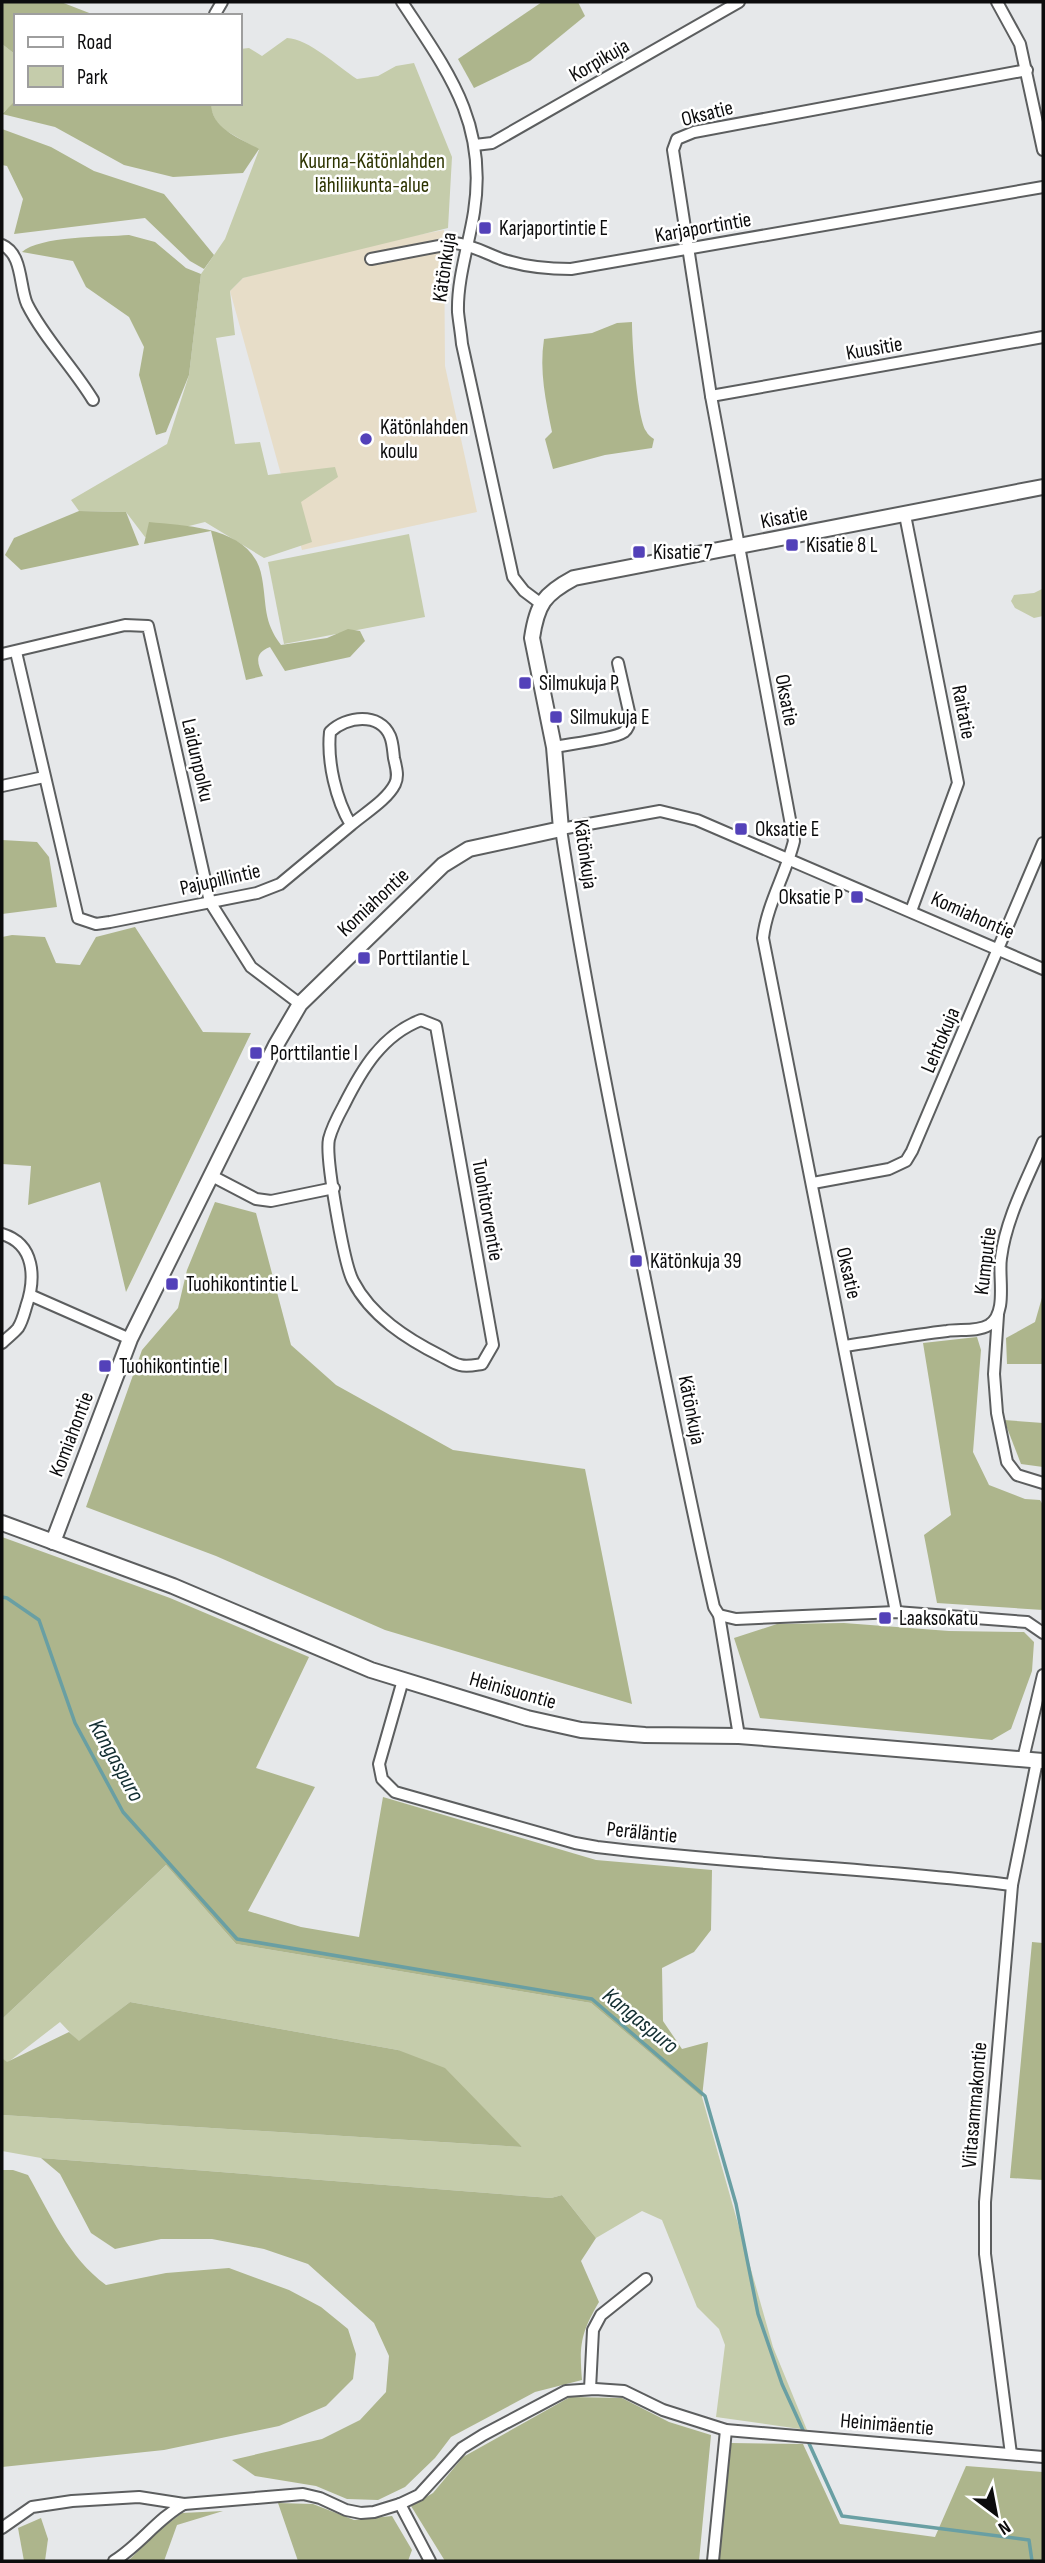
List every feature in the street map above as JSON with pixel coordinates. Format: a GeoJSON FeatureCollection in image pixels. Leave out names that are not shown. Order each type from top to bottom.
{"type":"FeatureCollection","features":[{"type":"Feature","properties":{"kind":"street"},"geometry":{"type":"LineString","coordinates":[[215,14],[222,2]]}},
{"type":"Feature","properties":{"kind":"street","name":"Kätönkuja"},"geometry":{"type":"LineString","coordinates":[[402,2],[455,84],[468,114],[475,145],[474,209],[458,310],[474,406],[513,577],[524,591],[540,603],[532,638],[554,747],[561,829],[574,918],[678,1449],[714,1607],[719,1615],[739,1737]]}},
{"type":"Feature","properties":{"kind":"street","name":"Korpikuja"},"geometry":{"type":"LineString","coordinates":[[475,145],[492,143],[739,2]]}},
{"type":"Feature","properties":{"kind":"street"},"geometry":{"type":"LineString","coordinates":[[997,2],[1020,44],[1043,150]]}},
{"type":"Feature","properties":{"kind":"street","name":"Oksatie"},"geometry":{"type":"LineString","coordinates":[[896,1612],[845,1346],[820,1232],[813,1183],[803,1149],[762,938],[765,922],[794,841],[711,396],[673,150],[677,139],[694,132],[1027,70]]}},
{"type":"Feature","properties":{"kind":"street","name":"Karjaportintie"},"geometry":{"type":"LineString","coordinates":[[371,259],[455,243],[499,258],[545,269],[572,269],[1043,187]]}},
{"type":"Feature","properties":{"kind":"street"},"geometry":{"type":"LineString","coordinates":[[5,247],[18,266],[26,301],[93,400]]}},
{"type":"Feature","properties":{"kind":"street","name":"Kuusitie"},"geometry":{"type":"LineString","coordinates":[[711,396],[1043,337]]}},
{"type":"Feature","properties":{"kind":"street","name":"Kisatie"},"geometry":{"type":"LineString","coordinates":[[540,603],[552,590],[574,578],[1043,487]]}},
{"type":"Feature","properties":{"kind":"street","name":"Raitatie"},"geometry":{"type":"LineString","coordinates":[[905,515],[958,783],[911,911]]}},
{"type":"Feature","properties":{"kind":"street","name":"Laidunpolku"},"geometry":{"type":"LineString","coordinates":[[16,652],[125,625],[148,626],[211,902],[251,967],[300,1004]]}},
{"type":"Feature","properties":{"kind":"street"},"geometry":{"type":"LineString","coordinates":[[2,654],[16,652],[44,777],[2,786]]}},
{"type":"Feature","properties":{"kind":"street"},"geometry":{"type":"LineString","coordinates":[[554,747],[624,732],[630,724],[630,716],[618,663]]}},
{"type":"Feature","properties":{"kind":"street","name":"Pajupillintie"},"geometry":{"type":"LineString","coordinates":[[44,777],[78,918],[96,924],[257,893],[280,884],[351,825],[390,791],[398,777],[390,737],[381,723],[350,721],[335,726],[330,732],[329,747],[341,808],[351,825]]}},
{"type":"Feature","properties":{"kind":"street","name":"Komiahontie"},"geometry":{"type":"LineString","coordinates":[[53,1542],[130,1339],[276,1045],[300,1004],[443,865],[469,849],[660,811],[696,820],[1043,969]]}},
{"type":"Feature","properties":{"kind":"street","name":"Lehtokuja"},"geometry":{"type":"LineString","coordinates":[[813,1183],[889,1169],[905,1161],[920,1136],[1043,843]]}},
{"type":"Feature","properties":{"kind":"street","name":"Tuohitorventie"},"geometry":{"type":"LineString","coordinates":[[421,1020],[436,1026],[493,1345],[482,1364],[462,1366],[411,1341],[371,1307],[352,1280],[334,1188],[328,1155],[329,1140],[362,1069],[380,1048],[406,1026],[421,1020]]}},
{"type":"Feature","properties":{"kind":"street","name":"Kumputie"},"geometry":{"type":"LineString","coordinates":[[845,1346],[988,1326],[998,1312],[1000,1259],[1009,1221],[1043,1142]]}},
{"type":"Feature","properties":{"kind":"street"},"geometry":{"type":"LineString","coordinates":[[212,1177],[256,1199],[271,1201],[334,1188]]}},
{"type":"Feature","properties":{"kind":"street"},"geometry":{"type":"LineString","coordinates":[[2,1234],[15,1239],[24,1248],[31,1264],[30,1295],[20,1326],[2,1343]]}},
{"type":"Feature","properties":{"kind":"street"},"geometry":{"type":"LineString","coordinates":[[30,1295],[130,1339]]}},
{"type":"Feature","properties":{"kind":"street"},"geometry":{"type":"LineString","coordinates":[[998,1312],[994,1374],[997,1413],[1007,1462],[1017,1475],[1043,1483]]}},
{"type":"Feature","properties":{"kind":"street","name":"Heinisuontie"},"geometry":{"type":"LineString","coordinates":[[2,1523],[173,1586],[371,1670],[527,1718],[580,1730],[645,1735],[739,1737],[1034,1760]]}},
{"type":"Feature","properties":{"kind":"street"},"geometry":{"type":"LineString","coordinates":[[719,1615],[736,1619],[896,1612],[1027,1622],[1043,1633]]}},
{"type":"Feature","properties":{"kind":"street"},"geometry":{"type":"LineString","coordinates":[[1034,1760],[1043,1675]]}},
{"type":"Feature","properties":{"kind":"street","name":"Peräläntie"},"geometry":{"type":"LineString","coordinates":[[404,1680],[379,1764],[382,1779],[395,1792],[597,1847],[1012,1885]]}},
{"type":"Feature","properties":{"kind":"street","name":"Viitasammakontie"},"geometry":{"type":"LineString","coordinates":[[1011,2454],[985,2254],[985,2202],[1012,1885],[1034,1760]]}},
{"type":"Feature","properties":{"kind":"street"},"geometry":{"type":"LineString","coordinates":[[590,2389],[593,2329],[601,2315],[646,2279]]}},
{"type":"Feature","properties":{"kind":"street","name":"Heinimäentie"},"geometry":{"type":"LineString","coordinates":[[184,2504],[225,2498],[303,2494],[320,2498],[346,2510],[374,2512],[419,2495],[462,2448],[483,2435],[566,2391],[590,2389],[624,2391],[663,2410],[726,2430],[1043,2457]]}},
{"type":"Feature","properties":{"kind":"street"},"geometry":{"type":"LineString","coordinates":[[713,2561],[726,2430]]}},
{"type":"Feature","properties":{"kind":"street"},"geometry":{"type":"LineString","coordinates":[[2,2528],[32,2507],[72,2501],[139,2497],[184,2504]]}},
{"type":"Feature","properties":{"kind":"street"},"geometry":{"type":"LineString","coordinates":[[114,2561],[124,2555],[159,2521],[184,2504]]}},
{"type":"Feature","properties":{"kind":"street"},"geometry":{"type":"LineString","coordinates":[[400,2504],[430,2561]]}},
{"type":"Feature","properties":{"kind":"shaded area","name":"Kätönlahden koulu"},"geometry":{"type":"Polygon","coordinates":[[[444,230],[445,366],[477,512],[302,550],[230,291],[243,278],[347,248],[444,230]]]}},
{"type":"Feature","properties":{"kind":"green space"},"geometry":{"type":"Polygon","coordinates":[[[2,2],[61,2],[92,14],[14,14],[14,53],[2,44],[2,2]]]}},
{"type":"Feature","properties":{"kind":"green space"},"geometry":{"type":"Polygon","coordinates":[[[542,2],[578,2],[585,16],[530,61],[474,88],[458,59],[542,2]]]}},
{"type":"Feature","properties":{"kind":"green space","name":"Kuurna-Kätönlahden lähiliikunta-alue"},"geometry":{"type":"Polygon","coordinates":[[[287,38],[314,48],[357,79],[378,76],[396,66],[414,63],[452,157],[448,228],[243,278],[230,291],[235,335],[216,338],[235,444],[260,442],[268,475],[335,467],[338,477],[301,502],[312,542],[264,558],[205,522],[145,537],[126,512],[79,511],[71,500],[167,444],[189,375],[201,274],[225,239],[259,150],[218,126],[210,107],[242,105],[242,49],[249,48],[262,56],[287,38]]]}},
{"type":"Feature","properties":{"kind":"green space"},"geometry":{"type":"Polygon","coordinates":[[[2,44],[14,53],[14,104],[2,113],[2,44]]]}},
{"type":"Feature","properties":{"kind":"green space"},"geometry":{"type":"Polygon","coordinates":[[[14,102],[14,105],[211,105],[212,112],[221,126],[259,149],[243,173],[173,177],[124,165],[55,127],[2,114],[14,102]]]}},
{"type":"Feature","properties":{"kind":"green space"},"geometry":{"type":"Polygon","coordinates":[[[2,129],[51,147],[94,171],[164,194],[214,255],[204,269],[190,261],[145,218],[14,234],[23,199],[7,166],[2,165],[2,129]]]}},
{"type":"Feature","properties":{"kind":"green space"},"geometry":{"type":"Polygon","coordinates":[[[129,235],[155,242],[186,268],[201,274],[189,375],[166,432],[156,435],[139,375],[144,347],[129,317],[86,287],[73,261],[22,252],[30,247],[57,240],[129,235]]]}},
{"type":"Feature","properties":{"kind":"green space"},"geometry":{"type":"Polygon","coordinates":[[[632,322],[640,411],[646,431],[654,439],[652,448],[605,455],[553,469],[545,439],[552,432],[543,375],[544,339],[592,333],[617,323],[632,322]]]}},
{"type":"Feature","properties":{"kind":"green space"},"geometry":{"type":"Polygon","coordinates":[[[79,511],[126,512],[139,545],[21,570],[5,555],[14,538],[79,511]]]}},
{"type":"Feature","properties":{"kind":"green space"},"geometry":{"type":"Polygon","coordinates":[[[149,522],[218,532],[247,548],[256,561],[262,578],[268,621],[281,645],[327,638],[348,629],[360,631],[365,641],[350,657],[285,671],[270,647],[261,652],[258,659],[263,676],[246,680],[211,531],[144,544],[149,522]]]}},
{"type":"Feature","properties":{"kind":"green space"},"geometry":{"type":"Polygon","coordinates":[[[409,534],[425,617],[284,644],[268,562],[409,534]]]}},
{"type":"Feature","properties":{"kind":"green space"},"geometry":{"type":"Polygon","coordinates":[[[1043,585],[1043,616],[1034,618],[1015,608],[1011,601],[1014,595],[1034,593],[1042,589],[1043,585]]]}},
{"type":"Feature","properties":{"kind":"green space"},"geometry":{"type":"Polygon","coordinates":[[[2,840],[37,842],[49,857],[57,907],[2,914],[2,840]]]}},
{"type":"Feature","properties":{"kind":"green space"},"geometry":{"type":"Polygon","coordinates":[[[135,927],[203,1032],[251,1033],[126,1292],[100,1182],[28,1205],[31,1166],[2,1164],[2,937],[45,937],[56,963],[80,965],[96,937],[135,927]]]}},
{"type":"Feature","properties":{"kind":"green space"},"geometry":{"type":"Polygon","coordinates":[[[215,1202],[256,1213],[291,1345],[336,1385],[453,1450],[585,1469],[632,1704],[385,1630],[216,1556],[86,1507],[142,1350],[178,1308],[187,1270],[215,1202]]]}},
{"type":"Feature","properties":{"kind":"green space"},"geometry":{"type":"Polygon","coordinates":[[[1043,1294],[1043,1364],[1007,1364],[1006,1338],[1035,1322],[1043,1294]]]}},
{"type":"Feature","properties":{"kind":"green space"},"geometry":{"type":"Polygon","coordinates":[[[977,1337],[981,1350],[973,1452],[989,1485],[1025,1499],[1040,1500],[1043,1505],[1043,1610],[937,1603],[924,1535],[951,1515],[923,1343],[977,1337]]]}},
{"type":"Feature","properties":{"kind":"green space"},"geometry":{"type":"Polygon","coordinates":[[[1004,1420],[1043,1423],[1043,1467],[1021,1464],[1004,1420]]]}},
{"type":"Feature","properties":{"kind":"green space"},"geometry":{"type":"Polygon","coordinates":[[[2,1537],[170,1598],[309,1657],[256,1768],[315,1787],[248,1911],[301,1927],[359,1937],[383,1797],[596,1860],[712,1870],[711,1930],[694,1952],[662,1968],[663,2021],[682,2049],[708,2042],[702,2097],[591,2003],[236,1944],[166,1865],[2,2019],[2,1537]]]}},
{"type":"Feature","properties":{"kind":"green space"},"geometry":{"type":"Polygon","coordinates":[[[844,1623],[949,1631],[1024,1632],[1034,1642],[1032,1671],[1011,1729],[992,1740],[760,1718],[734,1638],[777,1624],[844,1623]]]}},
{"type":"Feature","properties":{"kind":"green space"},"geometry":{"type":"Polygon","coordinates":[[[166,1865],[236,1944],[591,2003],[702,2097],[773,2347],[807,2430],[716,2417],[725,2345],[719,2329],[697,2307],[662,2220],[642,2211],[596,2238],[562,2195],[551,2198],[41,2158],[2,2151],[2,2115],[522,2147],[398,2050],[130,2002],[79,2042],[60,2022],[7,2063],[2,2058],[2,2019],[166,1865]]]}},
{"type":"Feature","properties":{"kind":"green space"},"geometry":{"type":"Polygon","coordinates":[[[1032,1942],[1043,1943],[1043,2180],[1010,2178],[1032,1942]]]}},
{"type":"Feature","properties":{"kind":"green space"},"geometry":{"type":"Polygon","coordinates":[[[130,2002],[398,2050],[445,2068],[522,2147],[2,2115],[2,2058],[7,2062],[69,2032],[79,2041],[130,2002]]]}},
{"type":"Feature","properties":{"kind":"green space"},"geometry":{"type":"Polygon","coordinates":[[[41,2158],[551,2198],[562,2195],[596,2238],[581,2261],[599,2302],[588,2322],[583,2339],[582,2380],[535,2392],[451,2437],[435,2458],[405,2487],[378,2500],[347,2499],[316,2486],[255,2476],[232,2460],[322,2439],[360,2420],[386,2392],[389,2356],[374,2323],[308,2264],[264,2249],[212,2239],[161,2239],[115,2249],[91,2233],[60,2174],[41,2158]]]}},
{"type":"Feature","properties":{"kind":"green space"},"geometry":{"type":"Polygon","coordinates":[[[2,2170],[28,2175],[71,2249],[106,2285],[166,2273],[229,2268],[289,2290],[321,2307],[348,2329],[356,2354],[353,2379],[326,2406],[279,2426],[164,2450],[2,2467],[2,2170]]]}},
{"type":"Feature","properties":{"kind":"green space"},"geometry":{"type":"Polygon","coordinates":[[[570,2397],[622,2398],[669,2422],[711,2435],[699,2561],[445,2561],[411,2506],[433,2493],[463,2457],[570,2397]]]}},
{"type":"Feature","properties":{"kind":"green space"},"geometry":{"type":"Polygon","coordinates":[[[731,2443],[803,2444],[840,2524],[935,2537],[966,2466],[1043,2472],[1043,2561],[719,2561],[731,2443]]]}},
{"type":"Feature","properties":{"kind":"green space"},"geometry":{"type":"Polygon","coordinates":[[[278,2503],[313,2504],[354,2520],[392,2516],[412,2550],[408,2561],[298,2561],[278,2503]]]}},
{"type":"Feature","properties":{"kind":"green space"},"geometry":{"type":"Polygon","coordinates":[[[223,2511],[177,2525],[164,2561],[128,2561],[157,2532],[182,2513],[223,2511]]]}},
{"type":"Feature","properties":{"kind":"green space"},"geometry":{"type":"Polygon","coordinates":[[[41,2518],[48,2539],[45,2561],[24,2561],[18,2528],[41,2518]]]}},
{"type":"Feature","properties":{"kind":"waterway","name":"Kangaspuro"},"geometry":{"type":"LineString","coordinates":[[2,1597],[39,1620],[75,1723],[123,1812],[237,1939],[592,1999],[705,2096],[736,2204],[758,2314],[782,2384],[842,2516],[1029,2540],[1032,2561]]}},
{"type":"Feature","properties":{"kind":"place","name":"Karjaportintie E"},"geometry":{"type":"Point","coordinates":[485,228]}},
{"type":"Feature","properties":{"kind":"place","name":"Kätönlahden koulu"},"geometry":{"type":"Point","coordinates":[366,439]}},
{"type":"Feature","properties":{"kind":"place","name":"Kisatie 8 L"},"geometry":{"type":"Point","coordinates":[792,545]}},
{"type":"Feature","properties":{"kind":"place","name":"Kisatie 7"},"geometry":{"type":"Point","coordinates":[639,552]}},
{"type":"Feature","properties":{"kind":"place","name":"Silmukuja P"},"geometry":{"type":"Point","coordinates":[525,683]}},
{"type":"Feature","properties":{"kind":"place","name":"Silmukuja E"},"geometry":{"type":"Point","coordinates":[556,717]}},
{"type":"Feature","properties":{"kind":"place","name":"Oksatie E"},"geometry":{"type":"Point","coordinates":[741,829]}},
{"type":"Feature","properties":{"kind":"place","name":"Oksatie P"},"geometry":{"type":"Point","coordinates":[857,897]}},
{"type":"Feature","properties":{"kind":"place","name":"Porttilantie L"},"geometry":{"type":"Point","coordinates":[364,958]}},
{"type":"Feature","properties":{"kind":"place","name":"Porttilantie I"},"geometry":{"type":"Point","coordinates":[256,1053]}},
{"type":"Feature","properties":{"kind":"place","name":"Kätönkuja 39"},"geometry":{"type":"Point","coordinates":[636,1261]}},
{"type":"Feature","properties":{"kind":"place","name":"Tuohikontintie L"},"geometry":{"type":"Point","coordinates":[172,1284]}},
{"type":"Feature","properties":{"kind":"place","name":"Tuohikontintie I"},"geometry":{"type":"Point","coordinates":[105,1366]}},
{"type":"Feature","properties":{"kind":"place","name":"Laaksokatu"},"geometry":{"type":"Point","coordinates":[885,1618]}}]}
